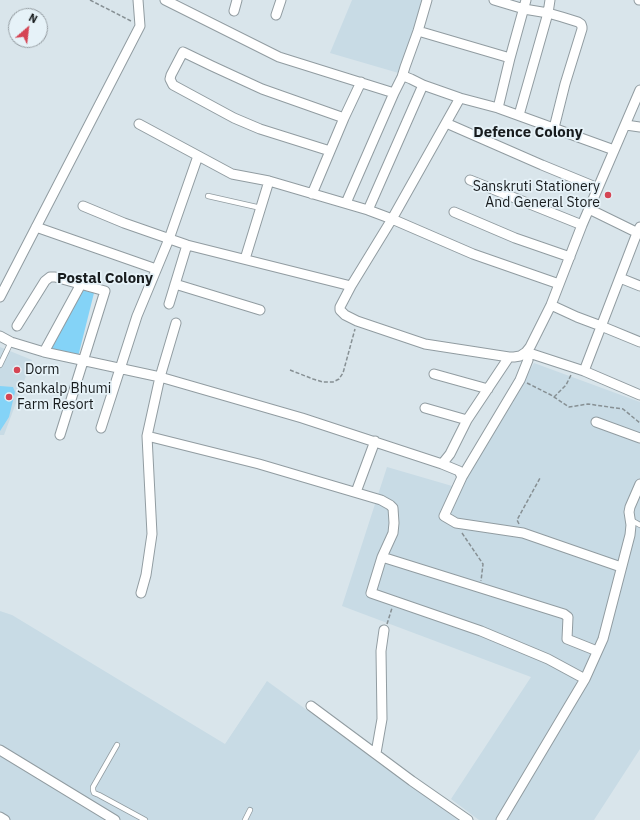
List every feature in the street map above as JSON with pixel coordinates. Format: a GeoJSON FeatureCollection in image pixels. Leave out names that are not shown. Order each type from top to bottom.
{"type":"FeatureCollection","features":[{"type":"Feature","properties":{"kind":"street"},"geometry":{"type":"LineString","coordinates":[[0,297],[140,26],[138,0]]}},
{"type":"Feature","properties":{"kind":"street"},"geometry":{"type":"LineString","coordinates":[[165,0],[280,57],[394,93]]}},
{"type":"Feature","properties":{"kind":"street"},"geometry":{"type":"LineString","coordinates":[[234,11],[237,0]]}},
{"type":"Feature","properties":{"kind":"street"},"geometry":{"type":"LineString","coordinates":[[276,16],[281,0]]}},
{"type":"Feature","properties":{"kind":"street"},"geometry":{"type":"LineString","coordinates":[[346,203],[402,77],[427,0]]}},
{"type":"Feature","properties":{"kind":"street"},"geometry":{"type":"LineString","coordinates":[[494,0],[525,4],[581,24],[582,29],[565,84],[554,128]]}},
{"type":"Feature","properties":{"kind":"street"},"geometry":{"type":"LineString","coordinates":[[519,116],[548,13],[550,0]]}},
{"type":"Feature","properties":{"kind":"street"},"geometry":{"type":"LineString","coordinates":[[498,108],[525,4]]}},
{"type":"Feature","properties":{"kind":"street"},"geometry":{"type":"LineString","coordinates":[[418,30],[510,58]]}},
{"type":"Feature","properties":{"kind":"street"},"geometry":{"type":"LineString","coordinates":[[330,151],[260,129],[234,118],[173,85],[170,79],[171,74],[183,52],[262,89],[344,118]]}},
{"type":"Feature","properties":{"kind":"street"},"geometry":{"type":"LineString","coordinates":[[402,77],[411,78],[423,85],[460,98],[498,108],[614,150]]}},
{"type":"Feature","properties":{"kind":"street"},"geometry":{"type":"LineString","coordinates":[[312,194],[344,118],[362,82]]}},
{"type":"Feature","properties":{"kind":"street"},"geometry":{"type":"LineString","coordinates":[[368,210],[423,85]]}},
{"type":"Feature","properties":{"kind":"street"},"geometry":{"type":"LineString","coordinates":[[460,98],[392,219],[351,286],[340,307],[340,310],[345,315],[357,321],[425,344],[514,358],[526,352],[530,347],[551,306],[582,225],[640,90]]}},
{"type":"Feature","properties":{"kind":"street"},"geometry":{"type":"LineString","coordinates":[[446,123],[598,188]]}},
{"type":"Feature","properties":{"kind":"street"},"geometry":{"type":"LineString","coordinates":[[138,124],[232,174],[269,181],[368,210],[473,254],[559,284]]}},
{"type":"Feature","properties":{"kind":"street"},"geometry":{"type":"LineString","coordinates":[[626,125],[640,127]]}},
{"type":"Feature","properties":{"kind":"street"},"geometry":{"type":"LineString","coordinates":[[101,428],[136,316],[169,239],[198,156]]}},
{"type":"Feature","properties":{"kind":"street"},"geometry":{"type":"LineString","coordinates":[[470,180],[582,225]]}},
{"type":"Feature","properties":{"kind":"street"},"geometry":{"type":"LineString","coordinates":[[245,259],[269,181]]}},
{"type":"Feature","properties":{"kind":"street"},"geometry":{"type":"LineString","coordinates":[[83,206],[124,223],[187,245],[351,286]]}},
{"type":"Feature","properties":{"kind":"street"},"geometry":{"type":"LineString","coordinates":[[584,371],[639,231],[589,209]]}},
{"type":"Feature","properties":{"kind":"street"},"geometry":{"type":"LineString","coordinates":[[454,212],[514,238],[570,257]]}},
{"type":"Feature","properties":{"kind":"street"},"geometry":{"type":"LineString","coordinates":[[36,227],[156,269]]}},
{"type":"Feature","properties":{"kind":"street"},"geometry":{"type":"LineString","coordinates":[[169,304],[187,245]]}},
{"type":"Feature","properties":{"kind":"street"},"geometry":{"type":"LineString","coordinates":[[17,326],[47,278],[55,277],[105,291],[60,436]]}},
{"type":"Feature","properties":{"kind":"street"},"geometry":{"type":"LineString","coordinates":[[620,278],[640,286]]}},
{"type":"Feature","properties":{"kind":"street"},"geometry":{"type":"LineString","coordinates":[[44,352],[81,284]]}},
{"type":"Feature","properties":{"kind":"street"},"geometry":{"type":"LineString","coordinates":[[175,284],[260,310]]}},
{"type":"Feature","properties":{"kind":"street"},"geometry":{"type":"LineString","coordinates":[[551,306],[640,342]]}},
{"type":"Feature","properties":{"kind":"street"},"geometry":{"type":"LineString","coordinates":[[141,593],[146,575],[152,534],[147,436],[160,377],[176,323]]}},
{"type":"Feature","properties":{"kind":"street"},"geometry":{"type":"LineString","coordinates":[[0,336],[11,342],[44,352],[160,377],[302,418],[442,464],[459,471],[462,477]]}},
{"type":"Feature","properties":{"kind":"street"},"geometry":{"type":"LineString","coordinates":[[526,352],[584,371],[640,395]]}},
{"type":"Feature","properties":{"kind":"street"},"geometry":{"type":"LineString","coordinates":[[526,352],[528,360],[520,380],[462,477],[444,516],[456,523],[523,534],[621,566]]}},
{"type":"Feature","properties":{"kind":"street"},"geometry":{"type":"LineString","coordinates":[[442,464],[450,454],[468,420],[509,357]]}},
{"type":"Feature","properties":{"kind":"street"},"geometry":{"type":"LineString","coordinates":[[434,374],[488,389]]}},
{"type":"Feature","properties":{"kind":"street"},"geometry":{"type":"LineString","coordinates":[[425,408],[468,420]]}},
{"type":"Feature","properties":{"kind":"street"},"geometry":{"type":"LineString","coordinates":[[596,422],[640,438]]}},
{"type":"Feature","properties":{"kind":"street"},"geometry":{"type":"LineString","coordinates":[[147,436],[259,464],[382,500],[393,508],[393,533],[382,557],[371,593],[481,631],[548,659],[585,679]]}},
{"type":"Feature","properties":{"kind":"street"},"geometry":{"type":"LineString","coordinates":[[356,492],[374,441]]}},
{"type":"Feature","properties":{"kind":"street"},"geometry":{"type":"LineString","coordinates":[[501,820],[585,679],[603,639],[630,535],[630,507],[640,484]]}},
{"type":"Feature","properties":{"kind":"street"},"geometry":{"type":"LineString","coordinates":[[382,557],[564,614],[568,617],[566,639],[598,651]]}},
{"type":"Feature","properties":{"kind":"street"},"geometry":{"type":"LineString","coordinates":[[376,753],[382,719],[381,651],[384,630]]}},
{"type":"Feature","properties":{"kind":"street"},"geometry":{"type":"LineString","coordinates":[[311,706],[412,781],[468,820]]}},
{"type":"Feature","properties":{"kind":"street"},"geometry":{"type":"LineString","coordinates":[[0,750],[116,820]]}},
{"type":"Feature","properties":{"kind":"street"},"geometry":{"type":"LineString","coordinates":[[0,817],[5,820]]}},
{"type":"Feature","properties":{"kind":"lane"},"geometry":{"type":"LineString","coordinates":[[208,196],[261,208]]}},
{"type":"Feature","properties":{"kind":"lane"},"geometry":{"type":"LineString","coordinates":[[0,365],[11,342]]}},
{"type":"Feature","properties":{"kind":"lane"},"geometry":{"type":"LineString","coordinates":[[630,519],[640,525]]}},
{"type":"Feature","properties":{"kind":"lane"},"geometry":{"type":"LineString","coordinates":[[117,746],[93,787],[93,790],[98,795],[145,820]]}},
{"type":"Feature","properties":{"kind":"lane"},"geometry":{"type":"LineString","coordinates":[[245,820],[250,810]]}},
{"type":"Feature","properties":{"kind":"path"},"geometry":{"type":"LineString","coordinates":[[90,0],[140,26]]}},
{"type":"Feature","properties":{"kind":"path"},"geometry":{"type":"LineString","coordinates":[[290,370],[324,382],[333,382],[339,379],[343,373],[357,321]]}},
{"type":"Feature","properties":{"kind":"path"},"geometry":{"type":"LineString","coordinates":[[554,397],[566,385],[574,368]]}},
{"type":"Feature","properties":{"kind":"path"},"geometry":{"type":"LineString","coordinates":[[520,380],[554,397],[569,407],[588,404],[624,409],[640,423]]}},
{"type":"Feature","properties":{"kind":"path"},"geometry":{"type":"LineString","coordinates":[[523,534],[517,520],[540,478]]}},
{"type":"Feature","properties":{"kind":"path"},"geometry":{"type":"LineString","coordinates":[[456,523],[482,564],[480,588]]}},
{"type":"Feature","properties":{"kind":"path"},"geometry":{"type":"LineString","coordinates":[[384,630],[395,601]]}},
{"type":"Feature","properties":{"kind":"shaded area"},"geometry":{"type":"Polygon","coordinates":[[[352,0],[428,0],[402,74],[330,53],[352,0]]]}},
{"type":"Feature","properties":{"kind":"shaded area"},"geometry":{"type":"Polygon","coordinates":[[[82,290],[94,293],[78,357],[49,349],[82,290]]]}},
{"type":"Feature","properties":{"kind":"shaded area","name":"Sankalp Bhumi Farm Resort"},"geometry":{"type":"Polygon","coordinates":[[[0,347],[32,360],[4,435],[0,435],[0,347]]]}},
{"type":"Feature","properties":{"kind":"shaded area"},"geometry":{"type":"Polygon","coordinates":[[[534,363],[640,402],[640,749],[594,820],[479,820],[451,799],[531,677],[342,606],[387,467],[459,488],[534,363]]]}},
{"type":"Feature","properties":{"kind":"shaded area"},"geometry":{"type":"Polygon","coordinates":[[[0,386],[13,387],[15,392],[9,417],[0,431],[0,386]]]}},
{"type":"Feature","properties":{"kind":"shaded area"},"geometry":{"type":"Polygon","coordinates":[[[0,611],[12,615],[225,744],[267,681],[458,820],[0,820],[0,611]]]}},
{"type":"Feature","properties":{"kind":"place","name":"Sanskruti Stationery And General Store"},"geometry":{"type":"Point","coordinates":[608,195]}},
{"type":"Feature","properties":{"kind":"place","name":"Dorm"},"geometry":{"type":"Point","coordinates":[17,370]}},
{"type":"Feature","properties":{"kind":"place","name":"Sankalp Bhumi Farm Resort"},"geometry":{"type":"Point","coordinates":[9,397]}},
{"type":"Feature","properties":{"kind":"district","name":"Defence Colony"},"geometry":{"type":"Point","coordinates":[528,133]}},
{"type":"Feature","properties":{"kind":"district","name":"Postal Colony"},"geometry":{"type":"Point","coordinates":[105,279]}}]}
